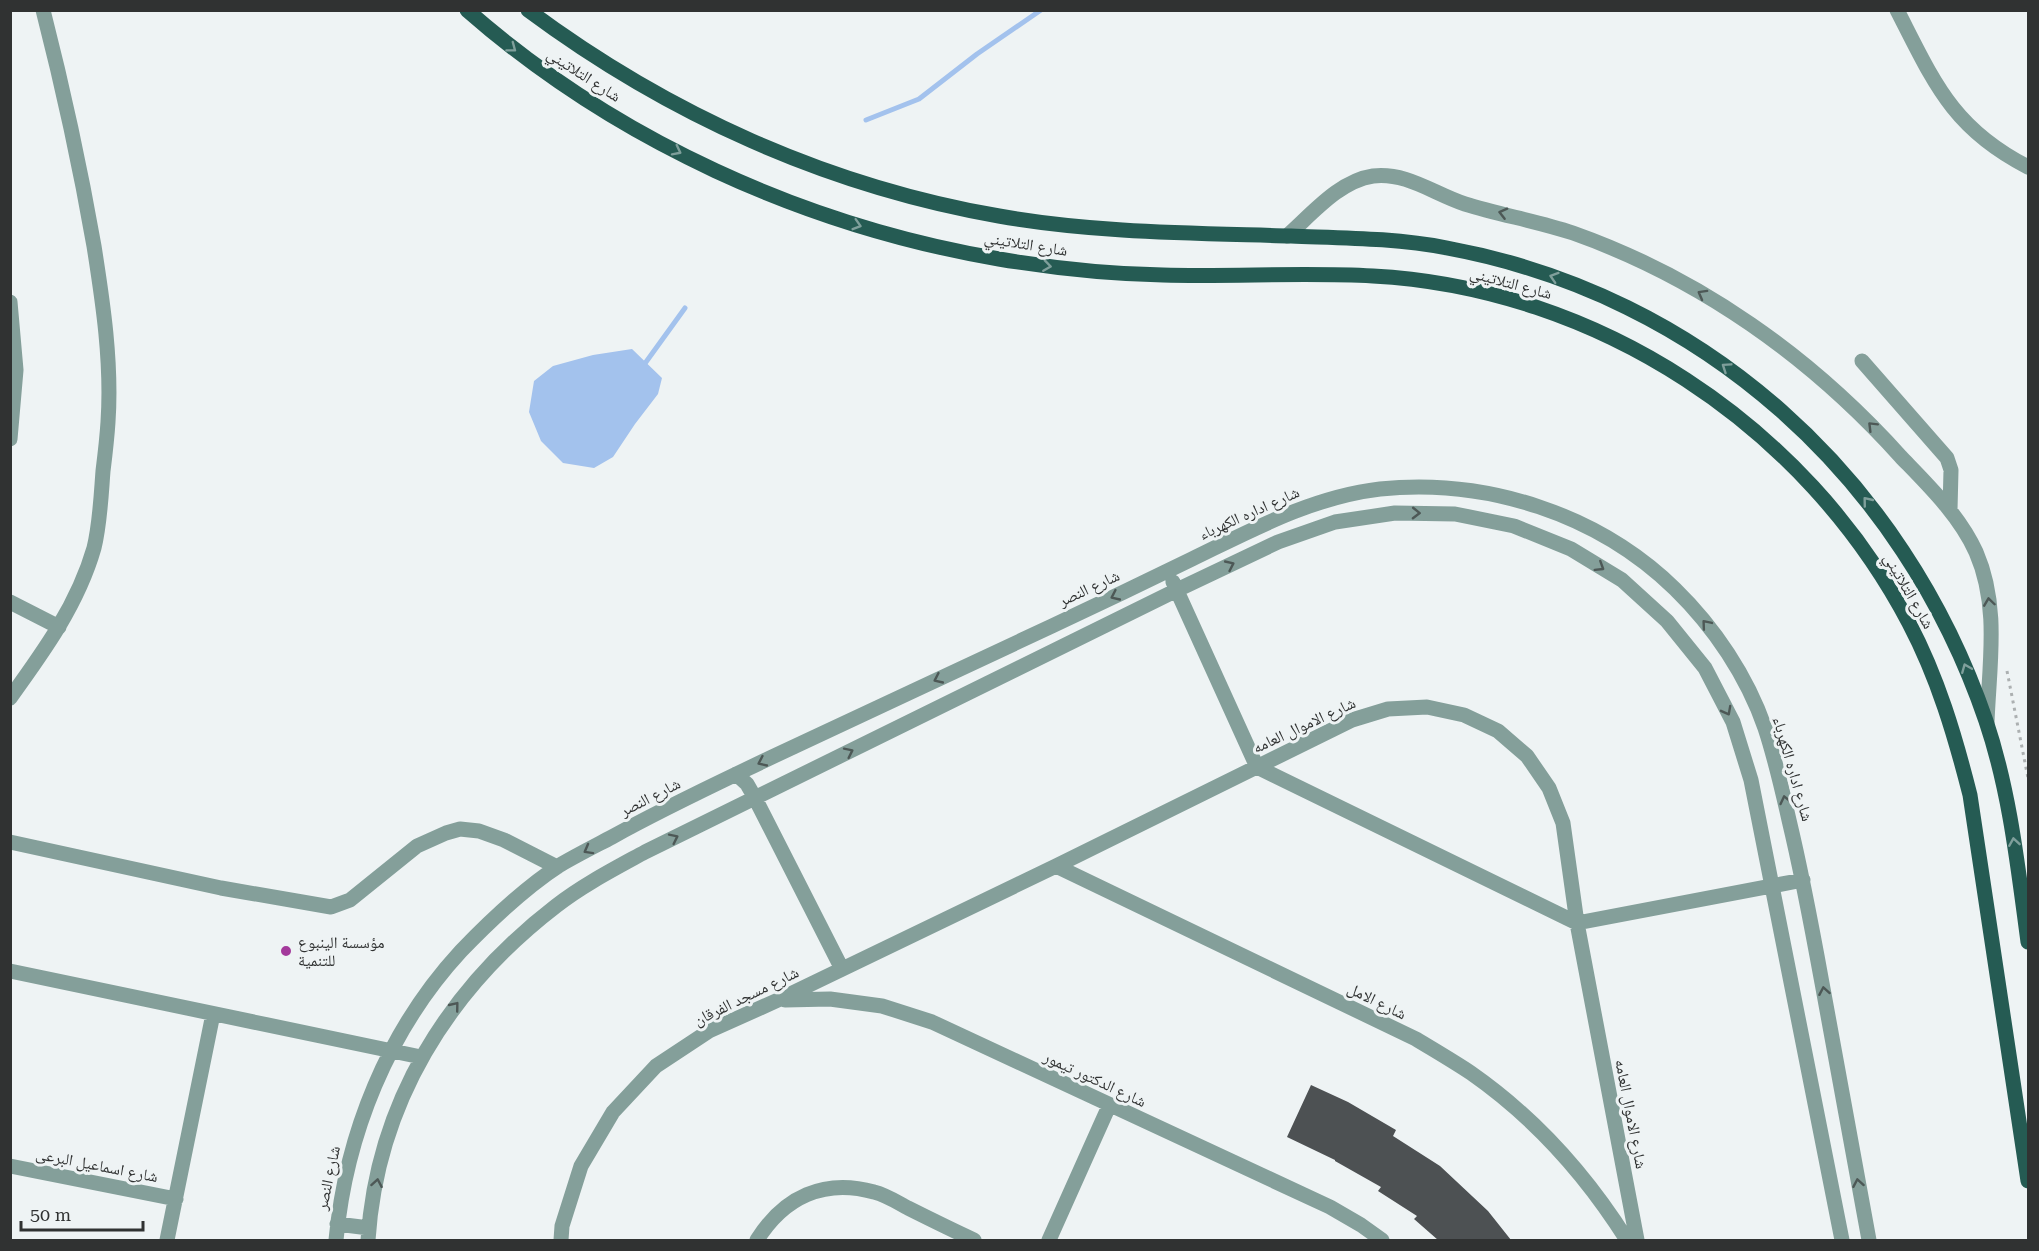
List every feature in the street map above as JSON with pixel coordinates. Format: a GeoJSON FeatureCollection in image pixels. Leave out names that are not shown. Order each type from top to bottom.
{"type":"FeatureCollection","features":[{"type":"Feature","properties":{"kind":"main road","name":"شارع التلاتيني"},"geometry":{"type":"LineString","coordinates":[[467,10],[536,65],[630,126],[730,177],[834,218],[941,248],[1051,267],[1163,275],[1373,276],[1433,282],[1493,294],[1551,312],[1607,335],[1661,363],[1712,396],[1760,434],[1796,469],[1843,522],[1879,571],[1904,615],[1935,679],[1955,736],[1970,795],[2028,1181]]}},
{"type":"Feature","properties":{"kind":"main road","name":"شارع التلاتيني"},"geometry":{"type":"LineString","coordinates":[[528,10],[606,64],[698,117],[795,159],[896,193],[947,206],[1051,224],[1114,230],[1384,239],[1446,248],[1508,262],[1567,281],[1625,306],[1680,336],[1733,371],[1782,411],[1827,454],[1869,502],[1899,544],[1938,607],[1965,664],[1987,723],[2010,815],[2028,942]]}},
{"type":"Feature","properties":{"kind":"street"},"geometry":{"type":"LineString","coordinates":[[10,698],[47,648],[78,594],[94,547],[108,420],[107,357],[101,288],[64,92],[43,10]]}},
{"type":"Feature","properties":{"kind":"street"},"geometry":{"type":"LineString","coordinates":[[1896,10],[1928,71],[1943,96],[1961,119],[1983,139],[2028,167]]}},
{"type":"Feature","properties":{"kind":"street"},"geometry":{"type":"LineString","coordinates":[[1287,236],[1340,189],[1356,181],[1389,176],[1406,179],[1461,203],[1538,222],[1608,247],[1643,262],[1742,318],[1803,362],[1859,412],[1950,510],[1964,530],[1976,552],[1990,599],[1992,623],[1987,723]]}},
{"type":"Feature","properties":{"kind":"street"},"geometry":{"type":"LineString","coordinates":[[10,302],[16,370],[10,439]]}},
{"type":"Feature","properties":{"kind":"street"},"geometry":{"type":"LineString","coordinates":[[1862,361],[1947,458],[1951,470],[1950,510]]}},
{"type":"Feature","properties":{"kind":"street","name":"شارع اداره الكهرباء"},"geometry":{"type":"LineString","coordinates":[[1167,571],[1273,519],[1324,501],[1377,490],[1431,487],[1485,492],[1537,505],[1587,526],[1633,554],[1675,588],[1711,628],[1741,674],[1764,723],[1779,775],[1803,880],[1869,1240]]}},
{"type":"Feature","properties":{"kind":"street"},"geometry":{"type":"LineString","coordinates":[[337,1224],[368,1234],[383,1155],[397,1110],[421,1057],[449,1014],[481,974],[517,938],[557,905],[600,876],[1177,590],[1288,539],[1335,522],[1395,513],[1455,514],[1514,526],[1571,549],[1622,580],[1667,621],[1704,668],[1733,722],[1751,780],[1842,1240]]}},
{"type":"Feature","properties":{"kind":"street"},"geometry":{"type":"LineString","coordinates":[[1167,571],[1257,767],[1577,923],[1803,880]]}},
{"type":"Feature","properties":{"kind":"street","name":"شارع النصر"},"geometry":{"type":"LineString","coordinates":[[336,1240],[347,1164],[362,1116],[391,1052],[420,1000],[461,952],[504,910],[557,867],[632,826],[736,774],[1167,571]]}},
{"type":"Feature","properties":{"kind":"street"},"geometry":{"type":"LineString","coordinates":[[10,602],[58,627]]}},
{"type":"Feature","properties":{"kind":"street","name":"شارع الاموال العامه"},"geometry":{"type":"LineString","coordinates":[[842,969],[1352,720],[1388,709],[1427,707],[1464,715],[1498,731],[1527,756],[1549,788],[1563,823],[1577,923],[1637,1240]]}},
{"type":"Feature","properties":{"kind":"street"},"geometry":{"type":"LineString","coordinates":[[736,774],[747,784],[755,798],[842,969]]}},
{"type":"Feature","properties":{"kind":"street"},"geometry":{"type":"LineString","coordinates":[[10,842],[221,888],[331,908],[350,900],[417,846],[460,829],[479,831],[504,840],[557,867]]}},
{"type":"Feature","properties":{"kind":"street","name":"شارع الامل"},"geometry":{"type":"LineString","coordinates":[[1056,866],[1416,1039],[1470,1072],[1521,1112],[1567,1157],[1607,1208],[1627,1240]]}},
{"type":"Feature","properties":{"kind":"street","name":"شارع مسجد الفرقان"},"geometry":{"type":"LineString","coordinates":[[561,1240],[562,1226],[581,1166],[613,1112],[656,1066],[709,1031],[842,969]]}},
{"type":"Feature","properties":{"kind":"street"},"geometry":{"type":"LineString","coordinates":[[10,971],[421,1057]]}},
{"type":"Feature","properties":{"kind":"street","name":"شارع الدكتور تيمور"},"geometry":{"type":"LineString","coordinates":[[777,1000],[830,999],[882,1006],[932,1022],[1330,1207],[1382,1240]]}},
{"type":"Feature","properties":{"kind":"street"},"geometry":{"type":"LineString","coordinates":[[167,1240],[213,1014]]}},
{"type":"Feature","properties":{"kind":"street"},"geometry":{"type":"LineString","coordinates":[[1049,1240],[1109,1106]]}},
{"type":"Feature","properties":{"kind":"street","name":"شارع اسماعيل البرعى"},"geometry":{"type":"LineString","coordinates":[[10,1166],[176,1199]]}},
{"type":"Feature","properties":{"kind":"street"},"geometry":{"type":"LineString","coordinates":[[757,1240],[768,1222],[779,1211],[806,1194],[829,1188],[854,1187],[877,1192],[974,1240]]}},
{"type":"Feature","properties":{"kind":"path"},"geometry":{"type":"LineString","coordinates":[[2006,663],[2028,778]]}},
{"type":"Feature","properties":{"kind":"water"},"geometry":{"type":"Polygon","coordinates":[[[632,349],[662,378],[658,394],[613,457],[594,468],[563,463],[541,441],[529,412],[534,381],[553,366],[593,355],[632,349]]]}},
{"type":"Feature","properties":{"kind":"building"},"geometry":{"type":"Polygon","coordinates":[[[1311,1085],[1348,1102],[1396,1130],[1393,1136],[1440,1166],[1488,1211],[1511,1240],[1438,1240],[1414,1219],[1417,1216],[1378,1191],[1381,1187],[1335,1160],[1287,1137],[1311,1085]]]}},
{"type":"Feature","properties":{"kind":"waterway"},"geometry":{"type":"LineString","coordinates":[[866,120],[919,99],[977,54],[1041,10]]}},
{"type":"Feature","properties":{"kind":"waterway"},"geometry":{"type":"LineString","coordinates":[[646,362],[685,308]]}},
{"type":"Feature","properties":{"kind":"place","name":"مؤسسة الينبوع للتنمية"},"geometry":{"type":"Point","coordinates":[286,951]}}]}
